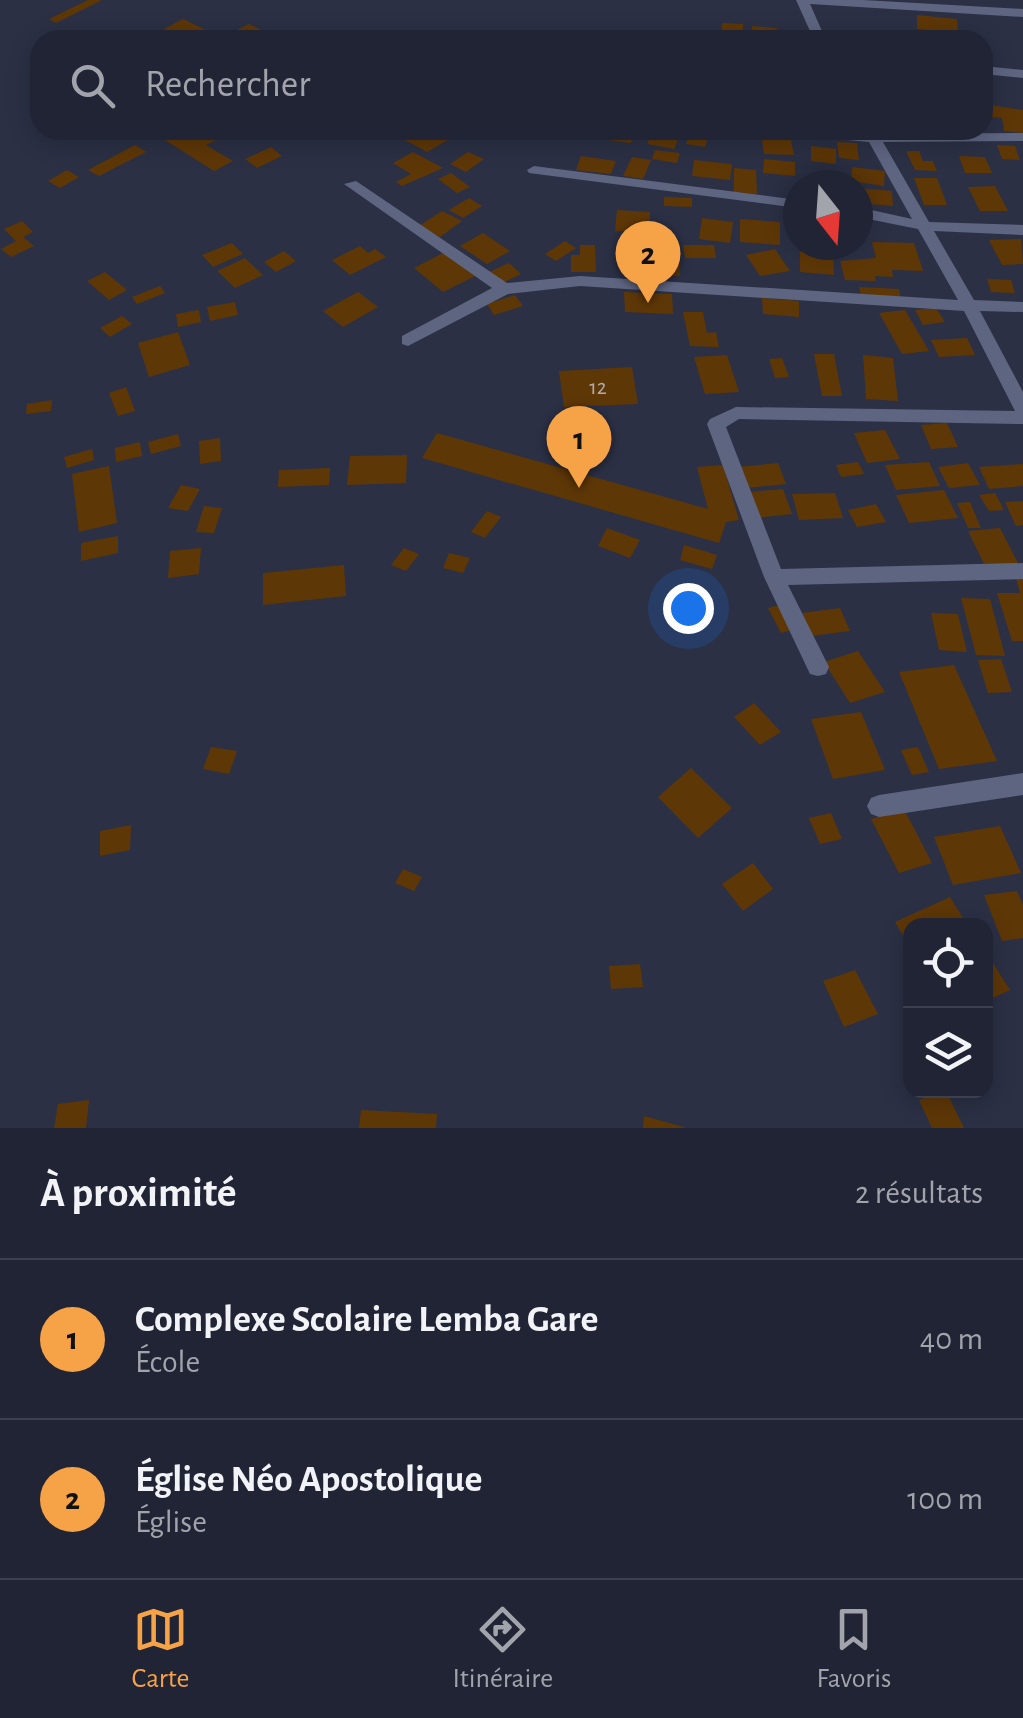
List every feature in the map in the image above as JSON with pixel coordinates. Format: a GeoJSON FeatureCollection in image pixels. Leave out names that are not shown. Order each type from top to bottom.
{"type":"FeatureCollection","features":[{"type":"Feature","properties":{"kind":"street"},"geometry":{"type":"LineString","coordinates":[[816,30],[802,0],[1023,13]]}},
{"type":"Feature","properties":{"kind":"street"},"geometry":{"type":"LineString","coordinates":[[993,71],[1023,74]]}},
{"type":"Feature","properties":{"kind":"street"},"geometry":{"type":"LineString","coordinates":[[993,136],[1023,137]]}},
{"type":"Feature","properties":{"kind":"street"},"geometry":{"type":"LineString","coordinates":[[875,140],[1023,409]]}},
{"type":"Feature","properties":{"kind":"street"},"geometry":{"type":"LineString","coordinates":[[534,170],[783,202]]}},
{"type":"Feature","properties":{"kind":"street"},"geometry":{"type":"LineString","coordinates":[[351,184],[504,289]]}},
{"type":"Feature","properties":{"kind":"street"},"geometry":{"type":"LineString","coordinates":[[873,215],[924,226],[1023,230]]}},
{"type":"Feature","properties":{"kind":"street"},"geometry":{"type":"LineString","coordinates":[[408,340],[504,289],[580,281],[902,304],[1023,307]]}},
{"type":"Feature","properties":{"kind":"street"},"geometry":{"type":"LineString","coordinates":[[818,667],[774,577],[716,424],[736,413],[1023,418]]}},
{"type":"Feature","properties":{"kind":"street"},"geometry":{"type":"LineString","coordinates":[[774,577],[1023,572]]}},
{"type":"Feature","properties":{"kind":"street"},"geometry":{"type":"LineString","coordinates":[[878,806],[1023,784]]}},
{"type":"Feature","properties":{"kind":"building"},"geometry":{"type":"Polygon","coordinates":[[[88,0],[102,0],[56,23],[49,19],[88,0]]]}},
{"type":"Feature","properties":{"kind":"building"},"geometry":{"type":"Polygon","coordinates":[[[917,15],[957,19],[958,30],[917,29],[917,15]]]}},
{"type":"Feature","properties":{"kind":"building"},"geometry":{"type":"Polygon","coordinates":[[[183,19],[206,30],[166,30],[183,19]]]}},
{"type":"Feature","properties":{"kind":"building"},"geometry":{"type":"Polygon","coordinates":[[[722,23],[743,24],[743,30],[722,30],[722,23]]]}},
{"type":"Feature","properties":{"kind":"building"},"geometry":{"type":"Polygon","coordinates":[[[249,24],[262,30],[237,30],[249,24]]]}},
{"type":"Feature","properties":{"kind":"building"},"geometry":{"type":"Polygon","coordinates":[[[752,26],[777,28],[777,30],[752,30],[752,26]]]}},
{"type":"Feature","properties":{"kind":"building"},"geometry":{"type":"Polygon","coordinates":[[[993,106],[1023,110],[1023,133],[1004,131],[1002,118],[993,117],[993,106]]]}},
{"type":"Feature","properties":{"kind":"building"},"geometry":{"type":"Polygon","coordinates":[[[165,140],[216,140],[206,145],[233,161],[214,171],[165,140]]]}},
{"type":"Feature","properties":{"kind":"building"},"geometry":{"type":"Polygon","coordinates":[[[405,140],[448,140],[427,152],[405,140]]]}},
{"type":"Feature","properties":{"kind":"building"},"geometry":{"type":"Polygon","coordinates":[[[649,140],[678,140],[674,149],[647,144],[649,140]]]}},
{"type":"Feature","properties":{"kind":"building"},"geometry":{"type":"Polygon","coordinates":[[[687,140],[707,140],[705,147],[686,144],[687,140]]]}},
{"type":"Feature","properties":{"kind":"building"},"geometry":{"type":"Polygon","coordinates":[[[762,140],[791,140],[794,155],[764,154],[762,140]]]}},
{"type":"Feature","properties":{"kind":"building"},"geometry":{"type":"Polygon","coordinates":[[[837,142],[857,143],[859,160],[839,158],[837,142]]]}},
{"type":"Feature","properties":{"kind":"building"},"geometry":{"type":"Polygon","coordinates":[[[135,145],[146,152],[99,176],[88,170],[135,145]]]}},
{"type":"Feature","properties":{"kind":"building"},"geometry":{"type":"Polygon","coordinates":[[[997,145],[1015,146],[1020,160],[1002,159],[997,145]]]}},
{"type":"Feature","properties":{"kind":"building"},"geometry":{"type":"Polygon","coordinates":[[[811,146],[836,149],[836,164],[811,161],[811,146]]]}},
{"type":"Feature","properties":{"kind":"building"},"geometry":{"type":"Polygon","coordinates":[[[271,147],[282,156],[257,168],[245,159],[271,147]]]}},
{"type":"Feature","properties":{"kind":"building"},"geometry":{"type":"Polygon","coordinates":[[[655,150],[680,153],[677,163],[652,159],[655,150]]]}},
{"type":"Feature","properties":{"kind":"building"},"geometry":{"type":"Polygon","coordinates":[[[906,151],[919,151],[923,161],[933,161],[937,171],[915,170],[906,151]]]}},
{"type":"Feature","properties":{"kind":"building"},"geometry":{"type":"Polygon","coordinates":[[[413,152],[443,168],[402,186],[396,182],[411,174],[393,163],[413,152]]]}},
{"type":"Feature","properties":{"kind":"building"},"geometry":{"type":"Polygon","coordinates":[[[468,152],[484,159],[466,172],[450,164],[468,152]]]}},
{"type":"Feature","properties":{"kind":"building"},"geometry":{"type":"Polygon","coordinates":[[[581,156],[616,161],[611,174],[576,170],[581,156]]]}},
{"type":"Feature","properties":{"kind":"building"},"geometry":{"type":"Polygon","coordinates":[[[959,156],[985,157],[992,173],[965,173],[959,156]]]}},
{"type":"Feature","properties":{"kind":"building"},"geometry":{"type":"Polygon","coordinates":[[[632,157],[651,160],[643,179],[623,176],[632,157]]]}},
{"type":"Feature","properties":{"kind":"building"},"geometry":{"type":"Polygon","coordinates":[[[764,159],[795,162],[795,170],[783,170],[783,175],[763,173],[764,159]]]}},
{"type":"Feature","properties":{"kind":"building"},"geometry":{"type":"Polygon","coordinates":[[[694,160],[732,164],[730,180],[692,176],[694,160]]]}},
{"type":"Feature","properties":{"kind":"building"},"geometry":{"type":"Polygon","coordinates":[[[852,167],[885,171],[884,186],[873,184],[873,170],[852,170],[852,167]]]}},
{"type":"Feature","properties":{"kind":"building"},"geometry":{"type":"Polygon","coordinates":[[[734,168],[756,170],[757,194],[734,192],[734,168]]]}},
{"type":"Feature","properties":{"kind":"building"},"geometry":{"type":"Polygon","coordinates":[[[67,170],[79,177],[60,188],[48,181],[67,170]]]}},
{"type":"Feature","properties":{"kind":"building"},"geometry":{"type":"Polygon","coordinates":[[[451,173],[470,187],[457,193],[438,179],[451,173]]]}},
{"type":"Feature","properties":{"kind":"building"},"geometry":{"type":"Polygon","coordinates":[[[914,178],[937,178],[947,205],[924,205],[914,178]]]}},
{"type":"Feature","properties":{"kind":"building"},"geometry":{"type":"Polygon","coordinates":[[[995,186],[1008,211],[980,211],[968,187],[995,186]]]}},
{"type":"Feature","properties":{"kind":"building"},"geometry":{"type":"Polygon","coordinates":[[[873,189],[892,191],[893,206],[873,204],[873,189]]]}},
{"type":"Feature","properties":{"kind":"building"},"geometry":{"type":"Polygon","coordinates":[[[664,197],[692,198],[692,207],[664,206],[664,197]]]}},
{"type":"Feature","properties":{"kind":"building"},"geometry":{"type":"Polygon","coordinates":[[[469,198],[482,206],[463,218],[449,210],[469,198]]]}},
{"type":"Feature","properties":{"kind":"building"},"geometry":{"type":"Polygon","coordinates":[[[617,210],[650,212],[650,233],[615,231],[617,210]]]}},
{"type":"Feature","properties":{"kind":"building"},"geometry":{"type":"Polygon","coordinates":[[[442,211],[462,221],[440,237],[419,226],[442,211]]]}},
{"type":"Feature","properties":{"kind":"building"},"geometry":{"type":"Polygon","coordinates":[[[702,218],[733,222],[730,243],[699,239],[702,218]]]}},
{"type":"Feature","properties":{"kind":"building"},"geometry":{"type":"Polygon","coordinates":[[[740,219],[780,222],[780,245],[740,242],[740,219]]]}},
{"type":"Feature","properties":{"kind":"building"},"geometry":{"type":"Polygon","coordinates":[[[22,221],[33,232],[23,237],[34,246],[11,257],[1,249],[16,241],[4,229],[22,221]]]}},
{"type":"Feature","properties":{"kind":"building"},"geometry":{"type":"Polygon","coordinates":[[[483,233],[510,251],[487,264],[460,246],[483,233]]]}},
{"type":"Feature","properties":{"kind":"building"},"geometry":{"type":"Polygon","coordinates":[[[1021,239],[1023,264],[1002,265],[989,240],[1021,239]]]}},
{"type":"Feature","properties":{"kind":"building"},"geometry":{"type":"Polygon","coordinates":[[[565,241],[576,248],[556,261],[545,254],[565,241]]]}},
{"type":"Feature","properties":{"kind":"building"},"geometry":{"type":"Polygon","coordinates":[[[873,242],[914,243],[923,271],[892,270],[893,277],[875,276],[876,281],[845,280],[840,261],[876,258],[873,242]]]}},
{"type":"Feature","properties":{"kind":"building"},"geometry":{"type":"Polygon","coordinates":[[[232,243],[243,254],[213,267],[202,255],[232,243]]]}},
{"type":"Feature","properties":{"kind":"building"},"geometry":{"type":"Polygon","coordinates":[[[580,245],[595,245],[596,272],[571,272],[571,255],[580,255],[580,245]]]}},
{"type":"Feature","properties":{"kind":"building"},"geometry":{"type":"Polygon","coordinates":[[[683,245],[714,245],[716,258],[685,258],[683,245]]]}},
{"type":"Feature","properties":{"kind":"building"},"geometry":{"type":"Polygon","coordinates":[[[360,246],[368,253],[375,249],[386,257],[350,275],[332,260],[360,246]]]}},
{"type":"Feature","properties":{"kind":"building"},"geometry":{"type":"Polygon","coordinates":[[[660,249],[679,250],[680,276],[659,275],[660,249]]]}},
{"type":"Feature","properties":{"kind":"building"},"geometry":{"type":"Polygon","coordinates":[[[775,249],[790,271],[760,276],[746,255],[775,249]]]}},
{"type":"Feature","properties":{"kind":"building"},"geometry":{"type":"Polygon","coordinates":[[[284,251],[296,261],[276,272],[264,262],[284,251]]]}},
{"type":"Feature","properties":{"kind":"building"},"geometry":{"type":"Polygon","coordinates":[[[445,252],[475,276],[443,292],[414,268],[445,252]]]}},
{"type":"Feature","properties":{"kind":"building"},"geometry":{"type":"Polygon","coordinates":[[[245,258],[263,275],[235,288],[217,271],[245,258]]]}},
{"type":"Feature","properties":{"kind":"building"},"geometry":{"type":"Polygon","coordinates":[[[800,260],[833,260],[834,275],[800,272],[800,260]]]}},
{"type":"Feature","properties":{"kind":"building"},"geometry":{"type":"Polygon","coordinates":[[[509,263],[521,274],[502,283],[489,272],[509,263]]]}},
{"type":"Feature","properties":{"kind":"building"},"geometry":{"type":"Polygon","coordinates":[[[105,272],[127,290],[109,300],[87,281],[105,272]]]}},
{"type":"Feature","properties":{"kind":"building"},"geometry":{"type":"Polygon","coordinates":[[[987,279],[1011,280],[1015,293],[991,292],[987,279]]]}},
{"type":"Feature","properties":{"kind":"building"},"geometry":{"type":"Polygon","coordinates":[[[160,286],[165,293],[137,304],[132,297],[160,286]]]}},
{"type":"Feature","properties":{"kind":"building"},"geometry":{"type":"Polygon","coordinates":[[[859,287],[899,289],[901,299],[861,297],[859,287]]]}},
{"type":"Feature","properties":{"kind":"building"},"geometry":{"type":"Polygon","coordinates":[[[358,292],[378,307],[343,327],[323,311],[358,292]]]}},
{"type":"Feature","properties":{"kind":"building"},"geometry":{"type":"Polygon","coordinates":[[[624,292],[672,294],[673,314],[625,312],[624,292]]]}},
{"type":"Feature","properties":{"kind":"building"},"geometry":{"type":"Polygon","coordinates":[[[515,295],[523,306],[494,315],[487,304],[515,295]]]}},
{"type":"Feature","properties":{"kind":"building"},"geometry":{"type":"Polygon","coordinates":[[[762,298],[799,301],[799,317],[763,314],[762,298]]]}},
{"type":"Feature","properties":{"kind":"building"},"geometry":{"type":"Polygon","coordinates":[[[235,302],[238,315],[210,321],[207,307],[235,302]]]}},
{"type":"Feature","properties":{"kind":"building"},"geometry":{"type":"Polygon","coordinates":[[[936,308],[945,322],[923,325],[915,310],[936,308]]]}},
{"type":"Feature","properties":{"kind":"building"},"geometry":{"type":"Polygon","coordinates":[[[199,310],[201,322],[178,327],[176,314],[199,310]]]}},
{"type":"Feature","properties":{"kind":"building"},"geometry":{"type":"Polygon","coordinates":[[[905,310],[929,351],[902,354],[879,313],[905,310]]]}},
{"type":"Feature","properties":{"kind":"building"},"geometry":{"type":"Polygon","coordinates":[[[683,312],[703,312],[707,333],[716,332],[719,347],[690,346],[683,312]]]}},
{"type":"Feature","properties":{"kind":"building"},"geometry":{"type":"Polygon","coordinates":[[[122,316],[132,324],[110,337],[100,328],[122,316]]]}},
{"type":"Feature","properties":{"kind":"building"},"geometry":{"type":"Polygon","coordinates":[[[178,332],[190,365],[149,377],[138,343],[178,332]]]}},
{"type":"Feature","properties":{"kind":"building"},"geometry":{"type":"Polygon","coordinates":[[[967,338],[975,355],[939,357],[931,340],[967,338]]]}},
{"type":"Feature","properties":{"kind":"building"},"geometry":{"type":"Polygon","coordinates":[[[814,354],[834,354],[842,396],[822,396],[814,354]]]}},
{"type":"Feature","properties":{"kind":"building"},"geometry":{"type":"Polygon","coordinates":[[[727,355],[739,392],[705,394],[694,357],[727,355]]]}},
{"type":"Feature","properties":{"kind":"building"},"geometry":{"type":"Polygon","coordinates":[[[863,355],[893,358],[898,401],[866,399],[863,355]]]}},
{"type":"Feature","properties":{"kind":"building"},"geometry":{"type":"Polygon","coordinates":[[[782,358],[789,377],[775,378],[769,359],[782,358]]]}},
{"type":"Feature","properties":{"kind":"building"},"geometry":{"type":"Polygon","coordinates":[[[632,367],[638,404],[564,407],[559,371],[632,367]]]}},
{"type":"Feature","properties":{"kind":"building"},"geometry":{"type":"Polygon","coordinates":[[[126,387],[135,411],[118,416],[109,393],[126,387]]]}},
{"type":"Feature","properties":{"kind":"building"},"geometry":{"type":"Polygon","coordinates":[[[52,400],[51,411],[26,414],[27,404],[52,400]]]}},
{"type":"Feature","properties":{"kind":"building"},"geometry":{"type":"Polygon","coordinates":[[[947,423],[958,447],[931,449],[921,425],[947,423]]]}},
{"type":"Feature","properties":{"kind":"building"},"geometry":{"type":"Polygon","coordinates":[[[885,430],[900,459],[867,463],[854,433],[885,430]]]}},
{"type":"Feature","properties":{"kind":"building"},"geometry":{"type":"Polygon","coordinates":[[[437,433],[708,509],[697,467],[723,465],[739,520],[726,522],[719,543],[422,458],[437,433]]]}},
{"type":"Feature","properties":{"kind":"building"},"geometry":{"type":"Polygon","coordinates":[[[178,434],[181,446],[151,454],[148,442],[178,434]]]}},
{"type":"Feature","properties":{"kind":"building"},"geometry":{"type":"Polygon","coordinates":[[[220,438],[221,461],[200,464],[199,441],[220,438]]]}},
{"type":"Feature","properties":{"kind":"building"},"geometry":{"type":"Polygon","coordinates":[[[140,442],[142,456],[116,462],[115,448],[140,442]]]}},
{"type":"Feature","properties":{"kind":"building"},"geometry":{"type":"Polygon","coordinates":[[[92,449],[94,460],[67,468],[64,457],[92,449]]]}},
{"type":"Feature","properties":{"kind":"building"},"geometry":{"type":"Polygon","coordinates":[[[407,455],[406,483],[347,485],[350,456],[407,455]]]}},
{"type":"Feature","properties":{"kind":"building"},"geometry":{"type":"Polygon","coordinates":[[[858,462],[864,474],[841,477],[836,465],[858,462]]]}},
{"type":"Feature","properties":{"kind":"building"},"geometry":{"type":"Polygon","coordinates":[[[929,462],[940,486],[896,490],[885,465],[929,462]]]}},
{"type":"Feature","properties":{"kind":"building"},"geometry":{"type":"Polygon","coordinates":[[[778,463],[786,484],[746,488],[738,467],[778,463]]]}},
{"type":"Feature","properties":{"kind":"building"},"geometry":{"type":"Polygon","coordinates":[[[968,463],[980,485],[949,488],[938,467],[968,463]]]}},
{"type":"Feature","properties":{"kind":"building"},"geometry":{"type":"Polygon","coordinates":[[[1023,464],[1023,486],[989,489],[979,467],[1023,464]]]}},
{"type":"Feature","properties":{"kind":"building"},"geometry":{"type":"Polygon","coordinates":[[[109,466],[117,523],[79,532],[72,474],[109,466]]]}},
{"type":"Feature","properties":{"kind":"building"},"geometry":{"type":"Polygon","coordinates":[[[330,468],[329,485],[278,487],[279,470],[330,468]]]}},
{"type":"Feature","properties":{"kind":"building"},"geometry":{"type":"Polygon","coordinates":[[[181,485],[200,489],[188,511],[168,508],[181,485]]]}},
{"type":"Feature","properties":{"kind":"building"},"geometry":{"type":"Polygon","coordinates":[[[783,489],[792,514],[756,518],[748,492],[783,489]]]}},
{"type":"Feature","properties":{"kind":"building"},"geometry":{"type":"Polygon","coordinates":[[[944,490],[958,518],[909,523],[896,495],[944,490]]]}},
{"type":"Feature","properties":{"kind":"building"},"geometry":{"type":"Polygon","coordinates":[[[835,493],[843,518],[799,520],[792,494],[835,493]]]}},
{"type":"Feature","properties":{"kind":"building"},"geometry":{"type":"Polygon","coordinates":[[[995,493],[1004,510],[989,511],[979,495],[995,493]]]}},
{"type":"Feature","properties":{"kind":"building"},"geometry":{"type":"Polygon","coordinates":[[[1023,501],[1023,525],[1016,526],[1005,502],[1023,501]]]}},
{"type":"Feature","properties":{"kind":"building"},"geometry":{"type":"Polygon","coordinates":[[[970,502],[981,528],[968,528],[957,503],[970,502]]]}},
{"type":"Feature","properties":{"kind":"building"},"geometry":{"type":"Polygon","coordinates":[[[876,504],[886,522],[857,527],[848,510],[876,504]]]}},
{"type":"Feature","properties":{"kind":"building"},"geometry":{"type":"Polygon","coordinates":[[[204,506],[222,508],[214,533],[196,532],[204,506]]]}},
{"type":"Feature","properties":{"kind":"building"},"geometry":{"type":"Polygon","coordinates":[[[487,511],[501,517],[485,538],[471,532],[487,511]]]}},
{"type":"Feature","properties":{"kind":"building"},"geometry":{"type":"Polygon","coordinates":[[[607,528],[640,540],[630,558],[598,546],[607,528]]]}},
{"type":"Feature","properties":{"kind":"building"},"geometry":{"type":"Polygon","coordinates":[[[1000,528],[1020,567],[987,570],[968,531],[1000,528]]]}},
{"type":"Feature","properties":{"kind":"building"},"geometry":{"type":"Polygon","coordinates":[[[118,536],[118,553],[81,561],[81,543],[118,536]]]}},
{"type":"Feature","properties":{"kind":"building"},"geometry":{"type":"Polygon","coordinates":[[[684,545],[717,555],[712,569],[680,560],[684,545]]]}},
{"type":"Feature","properties":{"kind":"building"},"geometry":{"type":"Polygon","coordinates":[[[201,548],[199,574],[168,578],[170,551],[201,548]]]}},
{"type":"Feature","properties":{"kind":"building"},"geometry":{"type":"Polygon","coordinates":[[[404,548],[419,554],[406,571],[391,565],[404,548]]]}},
{"type":"Feature","properties":{"kind":"building"},"geometry":{"type":"Polygon","coordinates":[[[449,553],[470,558],[463,573],[443,568],[449,553]]]}},
{"type":"Feature","properties":{"kind":"building"},"geometry":{"type":"Polygon","coordinates":[[[344,565],[346,596],[263,605],[263,573],[344,565]]]}},
{"type":"Feature","properties":{"kind":"building"},"geometry":{"type":"Polygon","coordinates":[[[1016,578],[1023,579],[1023,641],[1012,641],[997,593],[1020,593],[1016,578]]]}},
{"type":"Feature","properties":{"kind":"building"},"geometry":{"type":"Polygon","coordinates":[[[961,598],[990,599],[1005,656],[976,655],[961,598]]]}},
{"type":"Feature","properties":{"kind":"building"},"geometry":{"type":"Polygon","coordinates":[[[784,604],[798,628],[781,633],[768,608],[784,604]]]}},
{"type":"Feature","properties":{"kind":"building"},"geometry":{"type":"Polygon","coordinates":[[[840,608],[850,631],[811,636],[802,613],[840,608]]]}},
{"type":"Feature","properties":{"kind":"building"},"geometry":{"type":"Polygon","coordinates":[[[931,613],[958,614],[967,652],[939,650],[931,613]]]}},
{"type":"Feature","properties":{"kind":"building"},"geometry":{"type":"Polygon","coordinates":[[[858,651],[885,692],[850,703],[824,662],[858,651]]]}},
{"type":"Feature","properties":{"kind":"building"},"geometry":{"type":"Polygon","coordinates":[[[1001,659],[1012,692],[988,693],[978,660],[1001,659]]]}},
{"type":"Feature","properties":{"kind":"building"},"geometry":{"type":"Polygon","coordinates":[[[954,665],[997,761],[939,769],[899,672],[954,665]]]}},
{"type":"Feature","properties":{"kind":"building"},"geometry":{"type":"Polygon","coordinates":[[[754,703],[781,732],[760,745],[734,717],[754,703]]]}},
{"type":"Feature","properties":{"kind":"building"},"geometry":{"type":"Polygon","coordinates":[[[861,712],[885,770],[833,779],[811,719],[861,712]]]}},
{"type":"Feature","properties":{"kind":"building"},"geometry":{"type":"Polygon","coordinates":[[[211,747],[237,751],[229,774],[203,769],[211,747]]]}},
{"type":"Feature","properties":{"kind":"building"},"geometry":{"type":"Polygon","coordinates":[[[918,747],[929,772],[912,775],[901,750],[918,747]]]}},
{"type":"Feature","properties":{"kind":"building"},"geometry":{"type":"Polygon","coordinates":[[[691,768],[732,808],[698,838],[658,797],[691,768]]]}},
{"type":"Feature","properties":{"kind":"building"},"geometry":{"type":"Polygon","coordinates":[[[904,809],[932,863],[899,873],[871,819],[904,809]]]}},
{"type":"Feature","properties":{"kind":"building"},"geometry":{"type":"Polygon","coordinates":[[[831,813],[842,839],[820,844],[809,818],[831,813]]]}},
{"type":"Feature","properties":{"kind":"building"},"geometry":{"type":"Polygon","coordinates":[[[131,825],[130,850],[100,856],[100,831],[131,825]]]}},
{"type":"Feature","properties":{"kind":"building"},"geometry":{"type":"Polygon","coordinates":[[[1000,826],[1021,873],[953,885],[934,837],[1000,826]]]}},
{"type":"Feature","properties":{"kind":"building"},"geometry":{"type":"Polygon","coordinates":[[[753,863],[773,889],[743,911],[722,884],[753,863]]]}},
{"type":"Feature","properties":{"kind":"building"},"geometry":{"type":"Polygon","coordinates":[[[403,869],[422,877],[414,891],[395,883],[403,869]]]}},
{"type":"Feature","properties":{"kind":"building"},"geometry":{"type":"Polygon","coordinates":[[[1017,891],[1023,905],[1023,938],[1002,941],[984,895],[1017,891]]]}},
{"type":"Feature","properties":{"kind":"building"},"geometry":{"type":"Polygon","coordinates":[[[950,897],[963,918],[904,918],[950,897]]]}},
{"type":"Feature","properties":{"kind":"building"},"geometry":{"type":"Polygon","coordinates":[[[903,918],[903,935],[895,922],[903,918]]]}},
{"type":"Feature","properties":{"kind":"building"},"geometry":{"type":"Polygon","coordinates":[[[993,963],[1010,990],[993,998],[993,963]]]}},
{"type":"Feature","properties":{"kind":"building"},"geometry":{"type":"Polygon","coordinates":[[[640,964],[643,987],[611,989],[609,966],[640,964]]]}},
{"type":"Feature","properties":{"kind":"building"},"geometry":{"type":"Polygon","coordinates":[[[855,970],[878,1014],[844,1027],[823,981],[855,970]]]}},
{"type":"Feature","properties":{"kind":"building"},"geometry":{"type":"Polygon","coordinates":[[[949,1098],[964,1128],[932,1128],[919,1100],[949,1098]]]}},
{"type":"Feature","properties":{"kind":"building"},"geometry":{"type":"Polygon","coordinates":[[[89,1100],[86,1128],[54,1128],[58,1104],[89,1100]]]}},
{"type":"Feature","properties":{"kind":"building"},"geometry":{"type":"Polygon","coordinates":[[[361,1110],[437,1114],[436,1128],[359,1128],[361,1110]]]}},
{"type":"Feature","properties":{"kind":"building"},"geometry":{"type":"Polygon","coordinates":[[[644,1116],[684,1127],[684,1128],[643,1128],[644,1116]]]}},
{"type":"Feature","properties":{"kind":"place","name":"Église Néo Apostolique"},"geometry":{"type":"Point","coordinates":[648,303]}},
{"type":"Feature","properties":{"kind":"place","name":"Complexe Scolaire Lemba Gare"},"geometry":{"type":"Point","coordinates":[579,488]}}]}
